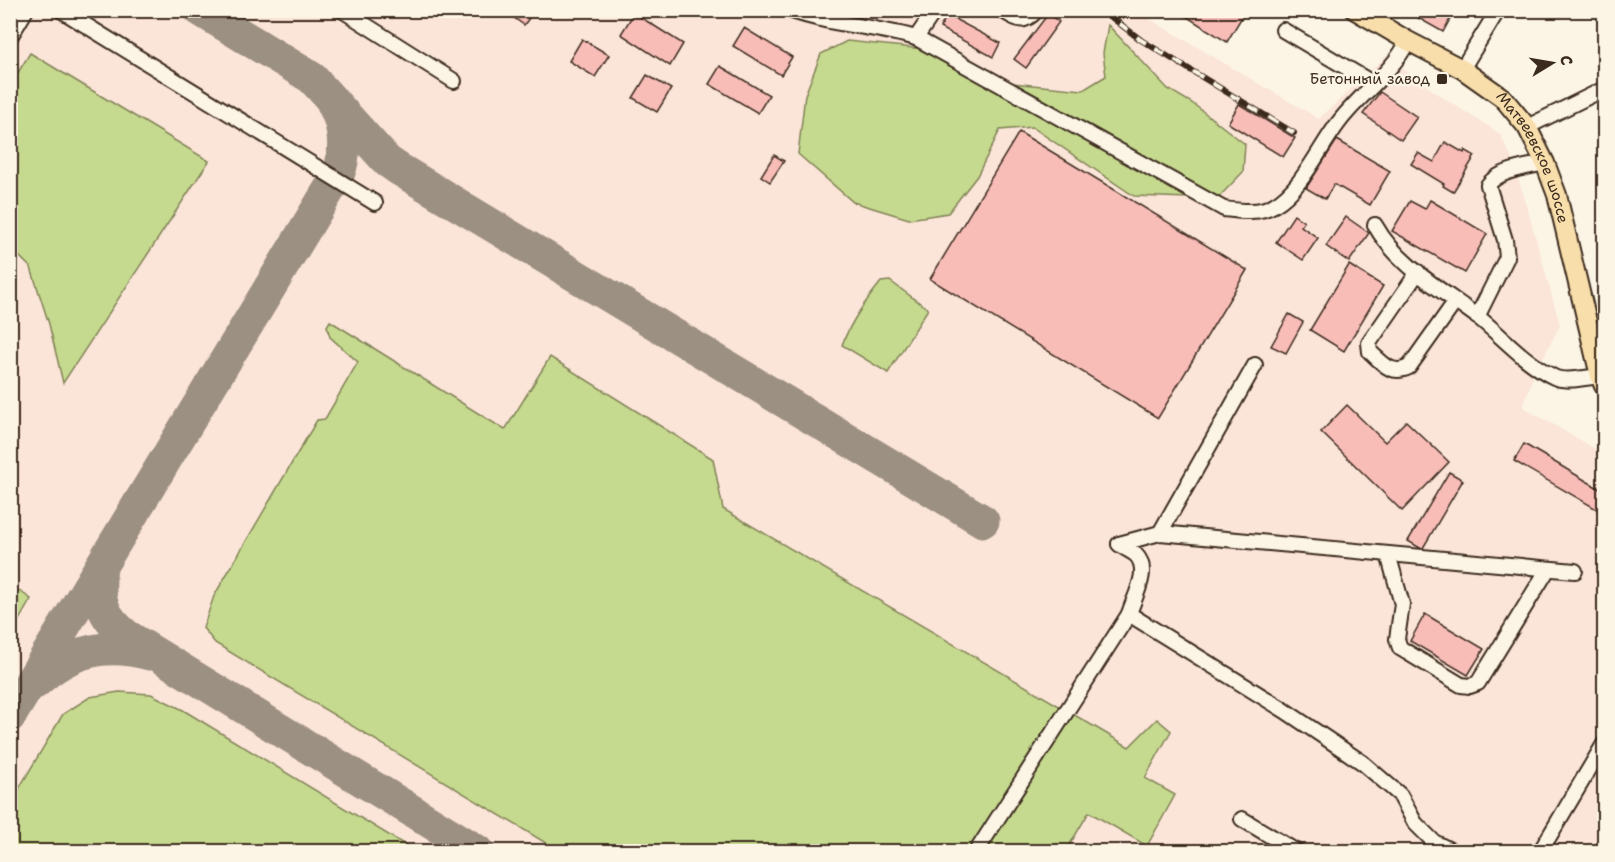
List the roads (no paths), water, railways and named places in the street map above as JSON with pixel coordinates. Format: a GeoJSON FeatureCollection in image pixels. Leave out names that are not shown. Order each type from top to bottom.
{"type":"FeatureCollection","features":[{"type":"Feature","properties":{"kind":"main road","name":"Матвеевское шоссе"},"geometry":{"type":"LineString","coordinates":[[1355,10],[1462,69],[1503,98],[1527,127],[1545,163],[1557,195],[1602,381]]}},
{"type":"Feature","properties":{"kind":"street"},"geometry":{"type":"LineString","coordinates":[[10,37],[26,10]]}},
{"type":"Feature","properties":{"kind":"street"},"geometry":{"type":"LineString","coordinates":[[61,10],[375,202]]}},
{"type":"Feature","properties":{"kind":"street"},"geometry":{"type":"LineString","coordinates":[[342,10],[454,81]]}},
{"type":"Feature","properties":{"kind":"street"},"geometry":{"type":"LineString","coordinates":[[789,10],[812,18],[893,31],[916,38],[1224,209],[1248,212],[1272,207],[1290,194],[1340,120],[1401,56],[1408,41]]}},
{"type":"Feature","properties":{"kind":"street"},"geometry":{"type":"LineString","coordinates":[[916,38],[935,10]]}},
{"type":"Feature","properties":{"kind":"street"},"geometry":{"type":"LineString","coordinates":[[1002,10],[1021,21],[1028,20],[1037,10]]}},
{"type":"Feature","properties":{"kind":"street"},"geometry":{"type":"LineString","coordinates":[[1462,69],[1498,10]]}},
{"type":"Feature","properties":{"kind":"street"},"geometry":{"type":"LineString","coordinates":[[1283,30],[1374,84]]}},
{"type":"Feature","properties":{"kind":"street"},"geometry":{"type":"LineString","coordinates":[[1527,127],[1605,89]]}},
{"type":"Feature","properties":{"kind":"street"},"geometry":{"type":"LineString","coordinates":[[1478,317],[1507,257],[1505,240],[1488,185],[1492,179],[1545,163]]}},
{"type":"Feature","properties":{"kind":"street"},"geometry":{"type":"LineString","coordinates":[[1375,225],[1383,240],[1418,272],[1455,302],[1478,317],[1521,355],[1556,378],[1602,381]]}},
{"type":"Feature","properties":{"kind":"street"},"geometry":{"type":"LineString","coordinates":[[1418,272],[1369,343],[1370,351],[1393,371],[1400,372],[1409,367],[1455,302]]}},
{"type":"Feature","properties":{"kind":"street"},"geometry":{"type":"LineString","coordinates":[[1160,533],[1255,366]]}},
{"type":"Feature","properties":{"kind":"street"},"geometry":{"type":"LineString","coordinates":[[976,852],[1129,614],[1143,573],[1140,560],[1119,544],[1160,533],[1575,571]]}},
{"type":"Feature","properties":{"kind":"street"},"geometry":{"type":"LineString","coordinates":[[1388,554],[1402,604],[1397,639],[1400,648],[1461,685],[1470,686],[1478,683],[1548,569]]}},
{"type":"Feature","properties":{"kind":"street"},"geometry":{"type":"LineString","coordinates":[[1129,614],[1284,710],[1363,763],[1400,795],[1415,823],[1434,842],[1454,852]]}},
{"type":"Feature","properties":{"kind":"street"},"geometry":{"type":"LineString","coordinates":[[1540,852],[1605,744]]}},
{"type":"Feature","properties":{"kind":"street"},"geometry":{"type":"LineString","coordinates":[[1242,819],[1298,852]]}},
{"type":"Feature","properties":{"kind":"railway"},"geometry":{"type":"LineString","coordinates":[[1102,10],[1141,40],[1294,133]]}},
{"type":"Feature","properties":{"kind":"place","name":"Бетонный завод"},"geometry":{"type":"Point","coordinates":[1442,79]}}]}
